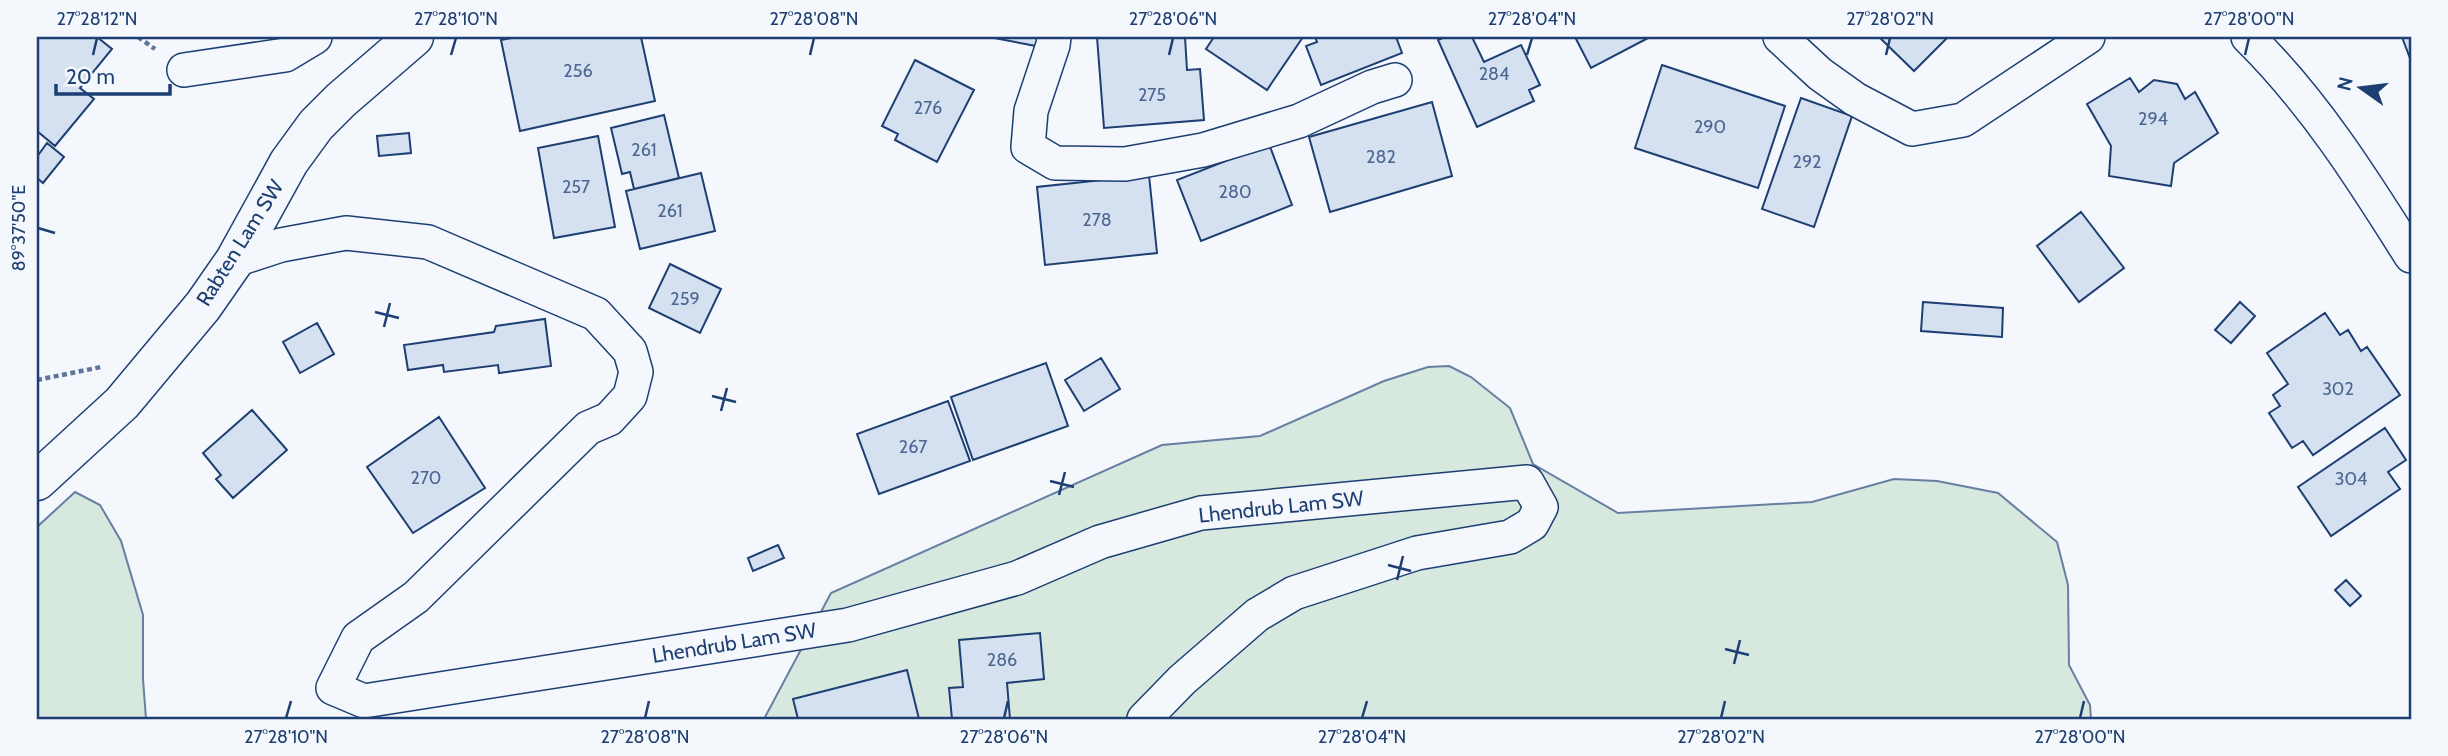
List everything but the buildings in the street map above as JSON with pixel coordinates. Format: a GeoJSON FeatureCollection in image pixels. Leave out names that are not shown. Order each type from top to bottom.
{"type":"FeatureCollection","features":[{"type":"Feature","properties":{"kind":"main road","name":"Rabten Lam SW"},"geometry":{"type":"LineString","coordinates":[[37,481],[122,403],[202,306],[235,260],[289,162],[316,125],[414,37]]}},
{"type":"Feature","properties":{"kind":"street"},"geometry":{"type":"LineString","coordinates":[[184,70],[285,55],[315,37]]}},
{"type":"Feature","properties":{"kind":"street"},"geometry":{"type":"LineString","coordinates":[[1054,37],[1031,111],[1028,147],[1055,163],[1125,164],[1203,150],[1299,121],[1372,87],[1395,80]]}},
{"type":"Feature","properties":{"kind":"street"},"geometry":{"type":"LineString","coordinates":[[1780,37],[1819,74],[1854,99],[1912,129],[1963,120],[2088,37]]}},
{"type":"Feature","properties":{"kind":"street"},"geometry":{"type":"LineString","coordinates":[[2248,37],[2284,73],[2354,165],[2411,256]]}},
{"type":"Feature","properties":{"kind":"street","name":"Lhendrub Lam SW"},"geometry":{"type":"LineString","coordinates":[[235,260],[281,245],[346,233],[428,242],[596,314],[630,351],[636,372],[630,396],[610,419],[588,428],[416,597],[358,638],[333,688],[364,701],[848,625],[1017,578],[1100,542],[1201,513],[1527,482],[1541,507],[1532,524],[1510,537],[1417,553],[1294,593],[1256,615],[1182,680],[1144,719]]}},
{"type":"Feature","properties":{"kind":"shaded area"},"geometry":{"type":"Polygon","coordinates":[[[1449,366],[1471,377],[1510,408],[1533,464],[1618,513],[1812,502],[1894,479],[1937,481],[1998,493],[2057,542],[2068,585],[2069,665],[2090,705],[2091,719],[764,719],[831,593],[1162,445],[1260,436],[1384,381],[1428,367],[1449,366]]]}},
{"type":"Feature","properties":{"kind":"shaded area"},"geometry":{"type":"Polygon","coordinates":[[[75,492],[100,505],[121,541],[143,615],[146,719],[37,719],[37,527],[75,492]]]}}]}
